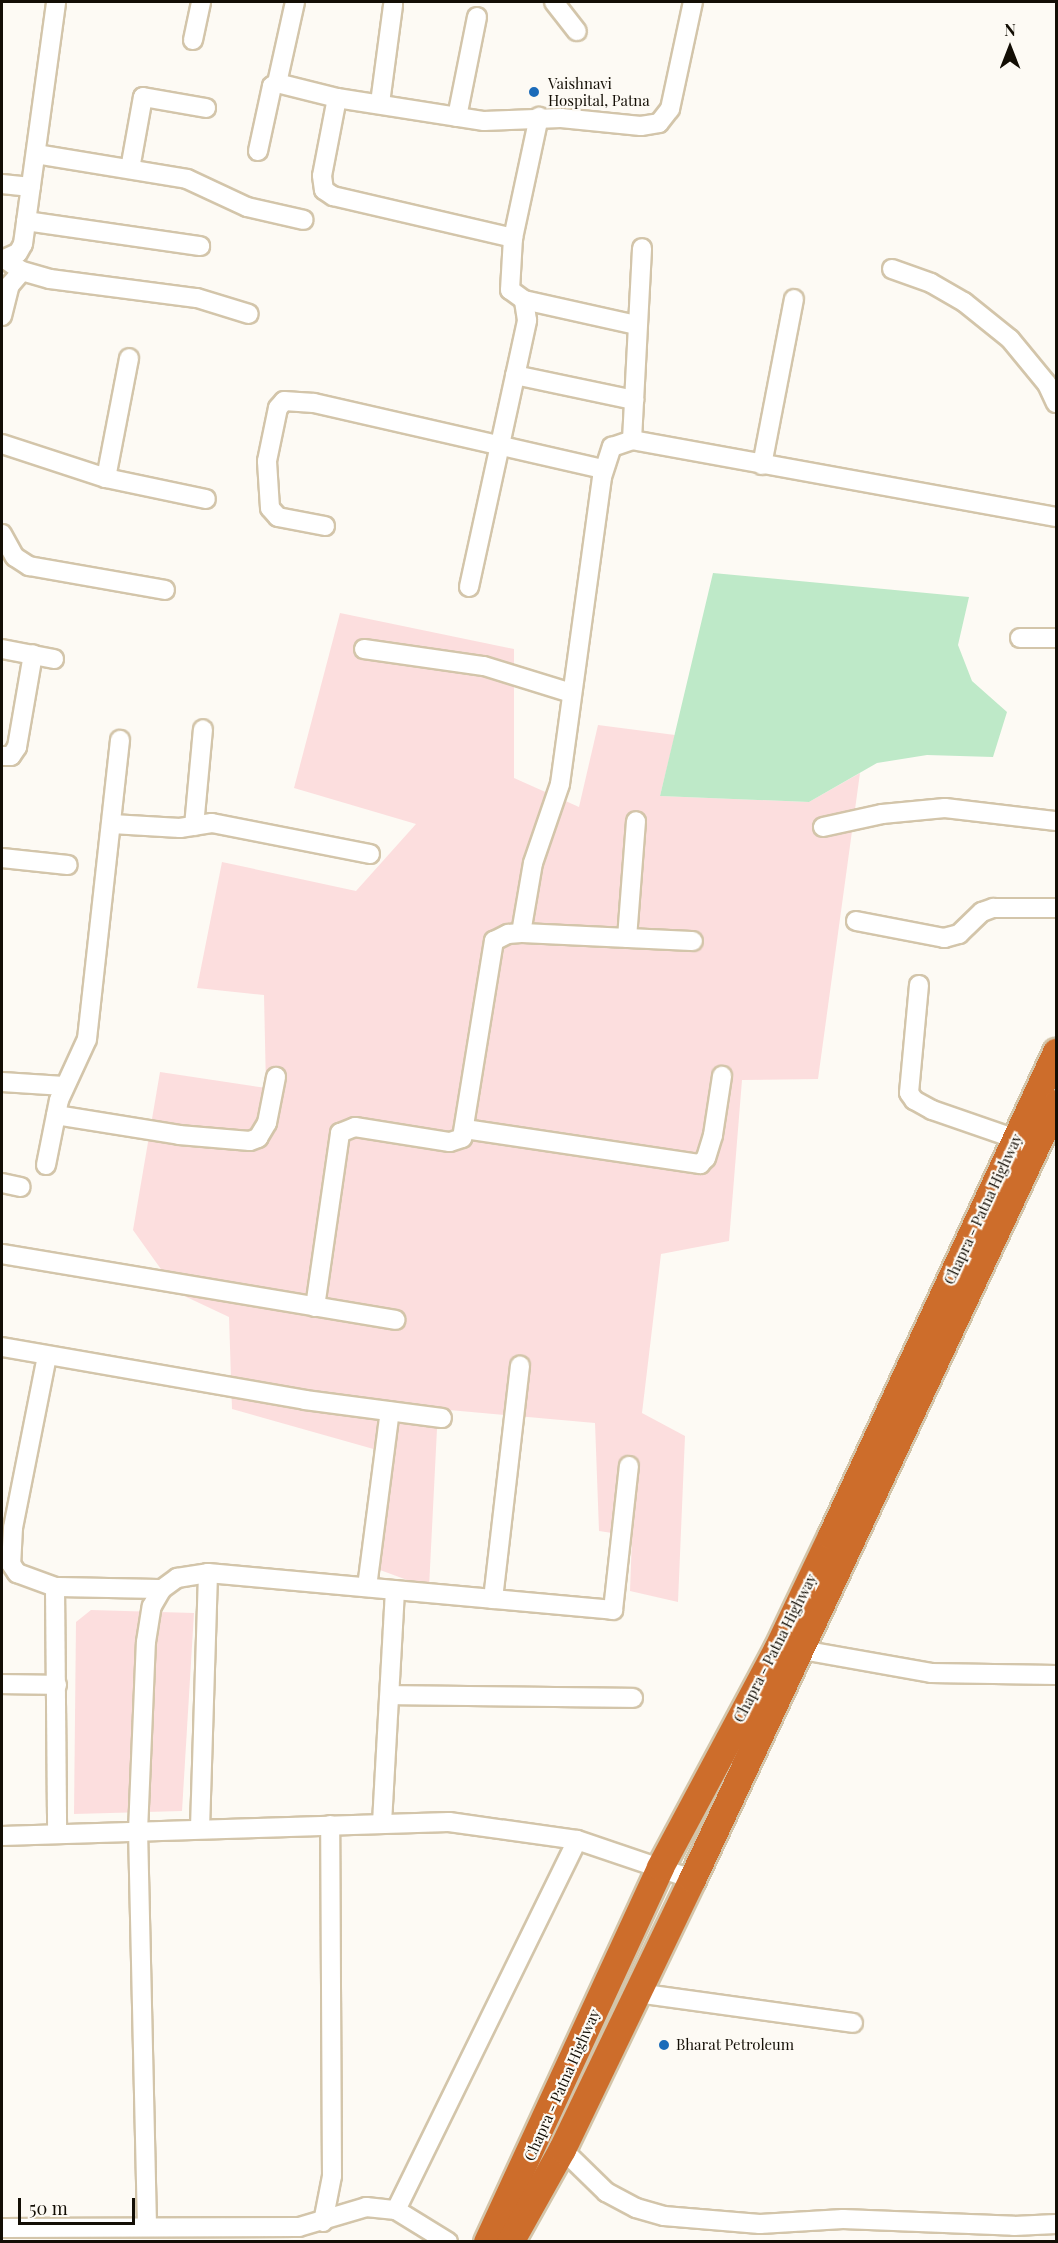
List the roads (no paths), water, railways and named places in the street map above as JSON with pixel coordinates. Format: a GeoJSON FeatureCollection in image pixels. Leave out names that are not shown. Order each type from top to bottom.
{"type":"FeatureCollection","features":[{"type":"Feature","properties":{"kind":"highway","name":"Chapra - Patna Highway"},"geometry":{"type":"LineString","coordinates":[[487,2241],[660,1868],[777,1649],[1056,1052]]}},
{"type":"Feature","properties":{"kind":"highway","name":"Chapra - Patna Highway"},"geometry":{"type":"LineString","coordinates":[[510,2241],[562,2149],[802,1650],[1056,1103]]}},
{"type":"Feature","properties":{"kind":"street"},"geometry":{"type":"LineString","coordinates":[[4,260],[18,254],[26,221],[56,2]]}},
{"type":"Feature","properties":{"kind":"street"},"geometry":{"type":"LineString","coordinates":[[193,40],[201,2]]}},
{"type":"Feature","properties":{"kind":"street"},"geometry":{"type":"LineString","coordinates":[[258,151],[272,86],[277,83],[295,2]]}},
{"type":"Feature","properties":{"kind":"street"},"geometry":{"type":"LineString","coordinates":[[554,2],[576,31]]}},
{"type":"Feature","properties":{"kind":"street"},"geometry":{"type":"LineString","coordinates":[[277,83],[337,98],[484,121],[539,117],[618,121],[641,126],[665,119],[675,96],[693,2]]}},
{"type":"Feature","properties":{"kind":"street"},"geometry":{"type":"LineString","coordinates":[[380,103],[393,5]]}},
{"type":"Feature","properties":{"kind":"street"},"geometry":{"type":"LineString","coordinates":[[457,117],[477,17]]}},
{"type":"Feature","properties":{"kind":"street"},"geometry":{"type":"LineString","coordinates":[[129,169],[143,96],[206,108]]}},
{"type":"Feature","properties":{"kind":"street"},"geometry":{"type":"LineString","coordinates":[[337,98],[322,176],[324,190],[333,196],[513,238]]}},
{"type":"Feature","properties":{"kind":"street"},"geometry":{"type":"LineString","coordinates":[[539,117],[513,238],[510,290],[524,300],[636,325]]}},
{"type":"Feature","properties":{"kind":"street"},"geometry":{"type":"LineString","coordinates":[[36,154],[202,183],[247,207],[304,220]]}},
{"type":"Feature","properties":{"kind":"street"},"geometry":{"type":"LineString","coordinates":[[2,184],[31,188]]}},
{"type":"Feature","properties":{"kind":"street"},"geometry":{"type":"LineString","coordinates":[[26,221],[200,246]]}},
{"type":"Feature","properties":{"kind":"street"},"geometry":{"type":"LineString","coordinates":[[632,441],[636,325],[642,248]]}},
{"type":"Feature","properties":{"kind":"street"},"geometry":{"type":"LineString","coordinates":[[4,260],[22,271],[60,280],[197,297],[249,314]]}},
{"type":"Feature","properties":{"kind":"street"},"geometry":{"type":"LineString","coordinates":[[892,269],[931,283],[964,302],[1000,332],[1036,369],[1056,404]]}},
{"type":"Feature","properties":{"kind":"street"},"geometry":{"type":"LineString","coordinates":[[2,316],[10,285],[22,271]]}},
{"type":"Feature","properties":{"kind":"street"},"geometry":{"type":"LineString","coordinates":[[762,465],[794,299]]}},
{"type":"Feature","properties":{"kind":"street"},"geometry":{"type":"LineString","coordinates":[[469,587],[527,320],[524,300]]}},
{"type":"Feature","properties":{"kind":"street"},"geometry":{"type":"LineString","coordinates":[[106,478],[129,358]]}},
{"type":"Feature","properties":{"kind":"street"},"geometry":{"type":"LineString","coordinates":[[515,375],[634,400]]}},
{"type":"Feature","properties":{"kind":"street"},"geometry":{"type":"LineString","coordinates":[[325,526],[278,517],[270,508],[267,461],[278,408],[284,401],[314,403],[603,469]]}},
{"type":"Feature","properties":{"kind":"street"},"geometry":{"type":"LineString","coordinates":[[521,933],[533,863],[558,796],[603,469],[612,447],[632,441],[1056,517]]}},
{"type":"Feature","properties":{"kind":"street"},"geometry":{"type":"LineString","coordinates":[[2,444],[106,478],[206,499]]}},
{"type":"Feature","properties":{"kind":"street"},"geometry":{"type":"LineString","coordinates":[[2,534],[15,557],[28,566],[165,590]]}},
{"type":"Feature","properties":{"kind":"street"},"geometry":{"type":"LineString","coordinates":[[1020,638],[1056,638]]}},
{"type":"Feature","properties":{"kind":"street"},"geometry":{"type":"LineString","coordinates":[[2,649],[54,659]]}},
{"type":"Feature","properties":{"kind":"street"},"geometry":{"type":"LineString","coordinates":[[364,649],[484,666],[571,693]]}},
{"type":"Feature","properties":{"kind":"street"},"geometry":{"type":"LineString","coordinates":[[2,756],[11,756],[17,747],[33,654]]}},
{"type":"Feature","properties":{"kind":"street"},"geometry":{"type":"LineString","coordinates":[[194,826],[203,729]]}},
{"type":"Feature","properties":{"kind":"street"},"geometry":{"type":"LineString","coordinates":[[46,1166],[64,1086],[87,1039],[120,740]]}},
{"type":"Feature","properties":{"kind":"street"},"geometry":{"type":"LineString","coordinates":[[823,827],[882,814],[945,808],[1056,821]]}},
{"type":"Feature","properties":{"kind":"street"},"geometry":{"type":"LineString","coordinates":[[627,938],[636,821]]}},
{"type":"Feature","properties":{"kind":"street"},"geometry":{"type":"LineString","coordinates":[[112,824],[194,826],[223,824],[370,854]]}},
{"type":"Feature","properties":{"kind":"street"},"geometry":{"type":"LineString","coordinates":[[2,858],[68,865]]}},
{"type":"Feature","properties":{"kind":"street"},"geometry":{"type":"LineString","coordinates":[[856,921],[944,938],[959,934],[982,912],[993,908],[1056,908]]}},
{"type":"Feature","properties":{"kind":"street"},"geometry":{"type":"LineString","coordinates":[[315,1307],[339,1133],[355,1127],[450,1142],[462,1137],[492,948],[500,936],[521,933],[693,941]]}},
{"type":"Feature","properties":{"kind":"street"},"geometry":{"type":"LineString","coordinates":[[918,985],[909,1093],[932,1110],[1016,1138]]}},
{"type":"Feature","properties":{"kind":"street"},"geometry":{"type":"LineString","coordinates":[[465,1129],[700,1164],[706,1158],[713,1135],[722,1076]]}},
{"type":"Feature","properties":{"kind":"street"},"geometry":{"type":"LineString","coordinates":[[56,1116],[179,1136],[250,1141],[258,1138],[267,1123],[276,1077]]}},
{"type":"Feature","properties":{"kind":"street"},"geometry":{"type":"LineString","coordinates":[[2,1082],[64,1086]]}},
{"type":"Feature","properties":{"kind":"street"},"geometry":{"type":"LineString","coordinates":[[2,1183],[21,1187]]}},
{"type":"Feature","properties":{"kind":"street"},"geometry":{"type":"LineString","coordinates":[[2,1254],[395,1320]]}},
{"type":"Feature","properties":{"kind":"street"},"geometry":{"type":"LineString","coordinates":[[2,1347],[442,1418]]}},
{"type":"Feature","properties":{"kind":"street"},"geometry":{"type":"LineString","coordinates":[[47,1356],[8,1519],[11,1564],[17,1573],[55,1587],[162,1589]]}},
{"type":"Feature","properties":{"kind":"street"},"geometry":{"type":"LineString","coordinates":[[493,1599],[520,1366]]}},
{"type":"Feature","properties":{"kind":"street"},"geometry":{"type":"LineString","coordinates":[[368,1587],[390,1411]]}},
{"type":"Feature","properties":{"kind":"street"},"geometry":{"type":"LineString","coordinates":[[147,2226],[138,1831],[146,1642],[152,1606],[162,1589],[177,1578],[208,1573],[613,1611],[629,1466]]}},
{"type":"Feature","properties":{"kind":"street"},"geometry":{"type":"LineString","coordinates":[[200,1828],[208,1573]]}},
{"type":"Feature","properties":{"kind":"street"},"geometry":{"type":"LineString","coordinates":[[55,1587],[57,1833]]}},
{"type":"Feature","properties":{"kind":"street"},"geometry":{"type":"LineString","coordinates":[[382,1823],[395,1590]]}},
{"type":"Feature","properties":{"kind":"street"},"geometry":{"type":"LineString","coordinates":[[802,1650],[931,1673],[1056,1675]]}},
{"type":"Feature","properties":{"kind":"street"},"geometry":{"type":"LineString","coordinates":[[2,1684],[57,1685]]}},
{"type":"Feature","properties":{"kind":"street"},"geometry":{"type":"LineString","coordinates":[[390,1695],[633,1698]]}},
{"type":"Feature","properties":{"kind":"street"},"geometry":{"type":"LineString","coordinates":[[2,1836],[449,1822],[578,1840],[692,1879]]}},
{"type":"Feature","properties":{"kind":"street"},"geometry":{"type":"LineString","coordinates":[[323,2222],[332,2176],[330,1825]]}},
{"type":"Feature","properties":{"kind":"street"},"geometry":{"type":"LineString","coordinates":[[396,2210],[578,1840]]}},
{"type":"Feature","properties":{"kind":"street"},"geometry":{"type":"LineString","coordinates":[[637,1993],[853,2023]]}},
{"type":"Feature","properties":{"kind":"street"},"geometry":{"type":"LineString","coordinates":[[562,2149],[606,2193],[636,2208],[664,2216],[760,2224],[843,2219],[980,2226],[1056,2223]]}},
{"type":"Feature","properties":{"kind":"street"},"geometry":{"type":"LineString","coordinates":[[2,2228],[147,2226],[240,2230],[323,2222],[366,2207],[396,2210],[448,2241]]}},
{"type":"Feature","properties":{"kind":"place","name":"Vaishnavi Hospital, Patna"},"geometry":{"type":"Point","coordinates":[534,92]}},
{"type":"Feature","properties":{"kind":"place","name":"Bharat Petroleum"},"geometry":{"type":"Point","coordinates":[664,2045]}}]}
